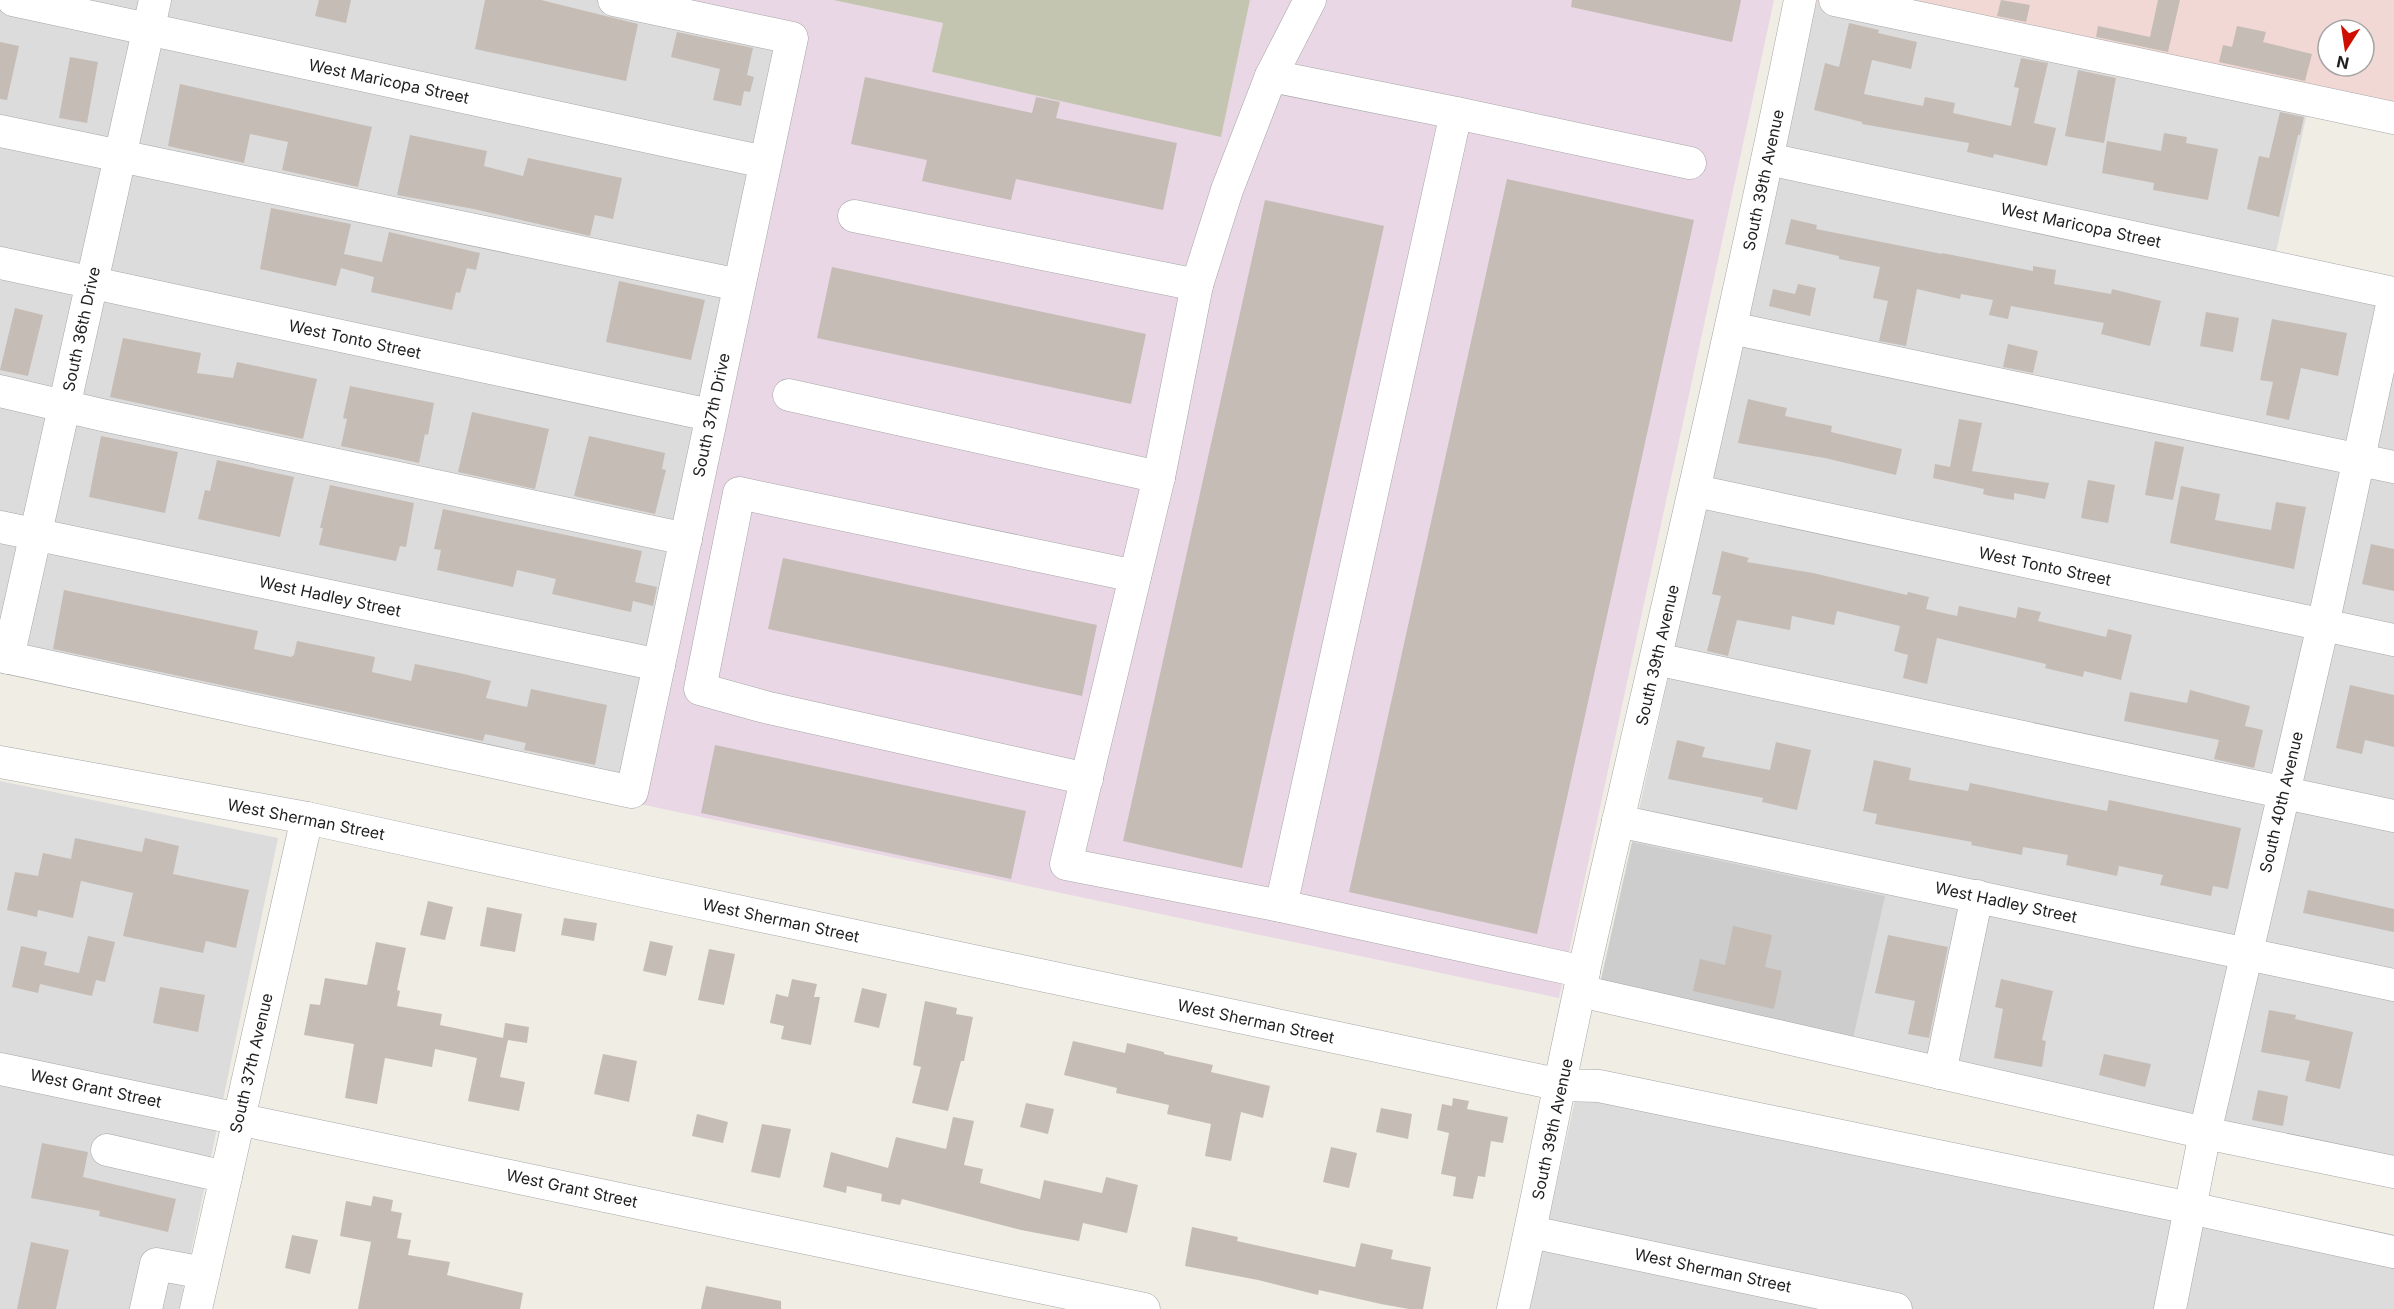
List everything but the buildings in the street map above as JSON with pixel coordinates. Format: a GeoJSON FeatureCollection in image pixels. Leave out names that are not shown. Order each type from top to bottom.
{"type":"FeatureCollection","features":[{"type":"Feature","properties":{"kind":"street","name":"West Maricopa Street"},"geometry":{"type":"LineString","coordinates":[[14,0],[152,14],[765,162]]}},
{"type":"Feature","properties":{"kind":"street","name":"South 37th Drive"},"geometry":{"type":"LineString","coordinates":[[4,657],[632,792],[792,38],[614,0]]}},
{"type":"Feature","properties":{"kind":"street"},"geometry":{"type":"LineString","coordinates":[[1310,0],[1271,76],[1227,190],[1197,285],[1159,477],[1066,864],[1281,906],[1940,1073],[2205,1133],[2394,1172]]}},
{"type":"Feature","properties":{"kind":"street","name":"South 39th Avenue"},"geometry":{"type":"LineString","coordinates":[[1513,1309],[1582,981],[1696,491],[1800,0]]}},
{"type":"Feature","properties":{"kind":"street"},"geometry":{"type":"LineString","coordinates":[[1835,0],[2394,118]]}},
{"type":"Feature","properties":{"kind":"street","name":"South 36th Drive"},"geometry":{"type":"LineString","coordinates":[[4,657],[35,535],[152,14]]}},
{"type":"Feature","properties":{"kind":"street"},"geometry":{"type":"LineString","coordinates":[[1271,76],[1690,163]]}},
{"type":"Feature","properties":{"kind":"street"},"geometry":{"type":"LineString","coordinates":[[1281,906],[1456,113]]}},
{"type":"Feature","properties":{"kind":"street"},"geometry":{"type":"LineString","coordinates":[[0,131],[740,285]]}},
{"type":"Feature","properties":{"kind":"street","name":"West Maricopa Street"},"geometry":{"type":"LineString","coordinates":[[1768,159],[2394,294]]}},
{"type":"Feature","properties":{"kind":"street"},"geometry":{"type":"LineString","coordinates":[[854,216],[1197,285]]}},
{"type":"Feature","properties":{"kind":"street","name":"West Tonto Street"},"geometry":{"type":"LineString","coordinates":[[0,263],[710,416]]}},
{"type":"Feature","properties":{"kind":"street","name":"South 40th Avenue"},"geometry":{"type":"LineString","coordinates":[[2170,1309],[2205,1133],[2323,625],[2394,294]]}},
{"type":"Feature","properties":{"kind":"street"},"geometry":{"type":"LineString","coordinates":[[1731,328],[2394,466]]}},
{"type":"Feature","properties":{"kind":"street"},"geometry":{"type":"LineString","coordinates":[[0,391],[102,415],[686,539]]}},
{"type":"Feature","properties":{"kind":"street"},"geometry":{"type":"LineString","coordinates":[[789,395],[1159,477]]}},
{"type":"Feature","properties":{"kind":"street","name":"West Tonto Street"},"geometry":{"type":"LineString","coordinates":[[1696,491],[2394,640]]}},
{"type":"Feature","properties":{"kind":"street"},"geometry":{"type":"LineString","coordinates":[[1087,779],[765,707],[700,689],[739,493],[1135,576]]}},
{"type":"Feature","properties":{"kind":"street","name":"West Hadley Street"},"geometry":{"type":"LineString","coordinates":[[0,527],[659,665]]}},
{"type":"Feature","properties":{"kind":"street"},"geometry":{"type":"LineString","coordinates":[[1656,659],[2394,816]]}},
{"type":"Feature","properties":{"kind":"street","name":"West Sherman Street"},"geometry":{"type":"LineString","coordinates":[[0,762],[307,818],[1561,1085],[1599,1086],[2394,1252]]}},
{"type":"Feature","properties":{"kind":"street","name":"South 37th Avenue"},"geometry":{"type":"LineString","coordinates":[[196,1309],[307,818]]}},
{"type":"Feature","properties":{"kind":"street","name":"West Hadley Street"},"geometry":{"type":"LineString","coordinates":[[1618,821],[2394,985]]}},
{"type":"Feature","properties":{"kind":"street"},"geometry":{"type":"LineString","coordinates":[[1940,1073],[1977,896]]}},
{"type":"Feature","properties":{"kind":"street","name":"West Grant Street"},"geometry":{"type":"LineString","coordinates":[[0,1069],[1144,1309]]}},
{"type":"Feature","properties":{"kind":"street"},"geometry":{"type":"LineString","coordinates":[[107,1150],[226,1177]]}},
{"type":"Feature","properties":{"kind":"street","name":"West Sherman Street"},"geometry":{"type":"LineString","coordinates":[[1531,1232],[1896,1309]]}},
{"type":"Feature","properties":{"kind":"street"},"geometry":{"type":"LineString","coordinates":[[146,1309],[156,1264],[204,1273]]}},
{"type":"Feature","properties":{"kind":"shaded area"},"geometry":{"type":"Polygon","coordinates":[[[0,0],[676,0],[807,28],[635,803],[0,661],[0,0]]]}},
{"type":"Feature","properties":{"kind":"shaded area"},"geometry":{"type":"Polygon","coordinates":[[[676,0],[833,0],[943,23],[932,72],[1221,136],[1250,0],[1774,0],[1559,998],[635,803],[807,28],[676,0]]]}},
{"type":"Feature","properties":{"kind":"shaded area"},"geometry":{"type":"Polygon","coordinates":[[[833,0],[1250,0],[1221,137],[932,72],[943,23],[833,0]]]}},
{"type":"Feature","properties":{"kind":"shaded area"},"geometry":{"type":"Polygon","coordinates":[[[1817,0],[2394,0],[2394,127],[1816,3],[1817,0]]]}},
{"type":"Feature","properties":{"kind":"shaded area"},"geometry":{"type":"Polygon","coordinates":[[[1816,3],[2308,109],[2276,252],[2394,277],[2394,1157],[1852,1043],[1632,842],[1816,3]]]}},
{"type":"Feature","properties":{"kind":"shaded area"},"geometry":{"type":"Polygon","coordinates":[[[0,781],[278,838],[179,1309],[0,1309],[0,781]]]}},
{"type":"Feature","properties":{"kind":"shaded area"},"geometry":{"type":"Polygon","coordinates":[[[1632,842],[1885,896],[1852,1043],[1599,988],[1632,842]]]}},
{"type":"Feature","properties":{"kind":"shaded area"},"geometry":{"type":"Polygon","coordinates":[[[1577,1091],[2394,1265],[2394,1309],[1529,1309],[1577,1091]]]}}]}
